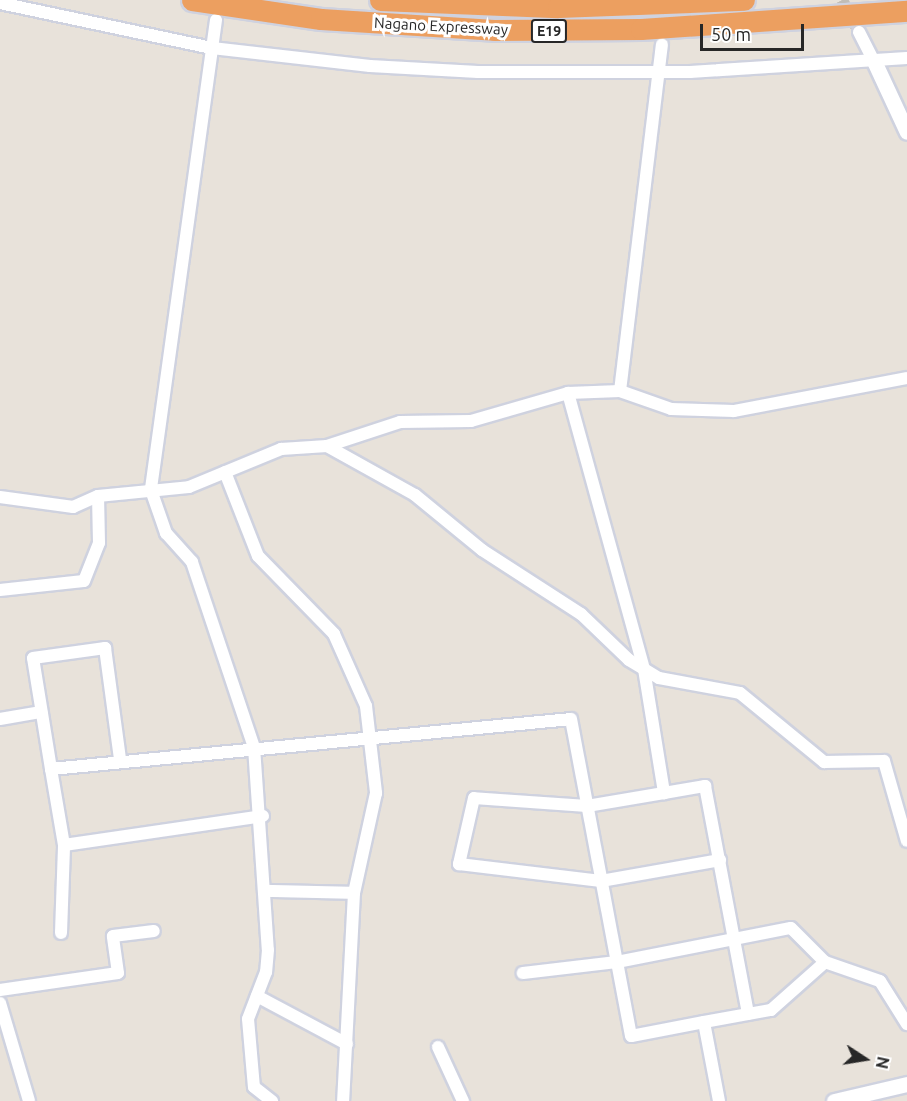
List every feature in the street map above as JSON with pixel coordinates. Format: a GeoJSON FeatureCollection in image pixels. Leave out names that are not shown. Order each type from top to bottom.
{"type":"FeatureCollection","features":[{"type":"Feature","properties":{"kind":"highway","name":"Nagano Expressway"},"geometry":{"type":"LineString","coordinates":[[192,0],[321,19],[494,30],[641,29],[907,11]]}},
{"type":"Feature","properties":{"kind":"highway","name":"Nagano Expressway"},"geometry":{"type":"LineString","coordinates":[[380,0],[537,7],[744,0]]}},
{"type":"Feature","properties":{"kind":"street"},"geometry":{"type":"LineString","coordinates":[[0,3],[212,48],[478,72],[660,70],[907,58]]}},
{"type":"Feature","properties":{"kind":"street"},"geometry":{"type":"LineString","coordinates":[[216,20],[151,489],[166,533],[192,562],[254,747],[263,816],[268,891],[266,972],[248,1019],[251,1077],[254,1087],[272,1101]]}},
{"type":"Feature","properties":{"kind":"street"},"geometry":{"type":"LineString","coordinates":[[859,32],[907,132]]}},
{"type":"Feature","properties":{"kind":"street"},"geometry":{"type":"LineString","coordinates":[[620,392],[662,45]]}},
{"type":"Feature","properties":{"kind":"street"},"geometry":{"type":"LineString","coordinates":[[0,497],[73,507],[98,496],[189,487],[281,449],[327,446],[400,422],[471,421],[568,393],[620,392],[671,409],[734,411],[907,378]]}},
{"type":"Feature","properties":{"kind":"street"},"geometry":{"type":"LineString","coordinates":[[568,393],[644,669],[664,793]]}},
{"type":"Feature","properties":{"kind":"street"},"geometry":{"type":"LineString","coordinates":[[327,446],[415,495],[482,550],[581,614],[644,669],[680,684],[740,693],[824,762],[884,761],[907,841]]}},
{"type":"Feature","properties":{"kind":"street"},"geometry":{"type":"LineString","coordinates":[[225,472],[258,556],[334,634],[366,706],[376,793],[354,893],[343,1101]]}},
{"type":"Feature","properties":{"kind":"street"},"geometry":{"type":"LineString","coordinates":[[0,590],[84,581],[99,543],[98,496]]}},
{"type":"Feature","properties":{"kind":"street"},"geometry":{"type":"LineString","coordinates":[[61,933],[64,845],[33,658],[105,648],[120,759]]}},
{"type":"Feature","properties":{"kind":"street"},"geometry":{"type":"LineString","coordinates":[[0,719],[41,712]]}},
{"type":"Feature","properties":{"kind":"street"},"geometry":{"type":"LineString","coordinates":[[51,769],[120,759],[369,735],[571,719],[631,1036],[771,1010],[825,962]]}},
{"type":"Feature","properties":{"kind":"street"},"geometry":{"type":"LineString","coordinates":[[720,860],[601,881],[459,864],[474,798],[587,806],[705,786],[720,860],[748,1014]]}},
{"type":"Feature","properties":{"kind":"street"},"geometry":{"type":"LineString","coordinates":[[64,845],[263,816]]}},
{"type":"Feature","properties":{"kind":"street"},"geometry":{"type":"LineString","coordinates":[[268,891],[354,893]]}},
{"type":"Feature","properties":{"kind":"street"},"geometry":{"type":"LineString","coordinates":[[522,973],[616,962],[791,928],[825,962],[880,981],[907,1024]]}},
{"type":"Feature","properties":{"kind":"street"},"geometry":{"type":"LineString","coordinates":[[0,990],[118,974],[113,936],[154,931]]}},
{"type":"Feature","properties":{"kind":"street"},"geometry":{"type":"LineString","coordinates":[[257,996],[347,1044]]}},
{"type":"Feature","properties":{"kind":"street"},"geometry":{"type":"LineString","coordinates":[[0,1004],[29,1101]]}},
{"type":"Feature","properties":{"kind":"street"},"geometry":{"type":"LineString","coordinates":[[704,1022],[719,1101]]}},
{"type":"Feature","properties":{"kind":"street"},"geometry":{"type":"LineString","coordinates":[[438,1047],[463,1101]]}},
{"type":"Feature","properties":{"kind":"street"},"geometry":{"type":"LineString","coordinates":[[834,1101],[907,1084]]}},
{"type":"Feature","properties":{"kind":"tunnel"},"geometry":{"type":"LineString","coordinates":[[842,0],[859,32]]}}]}
